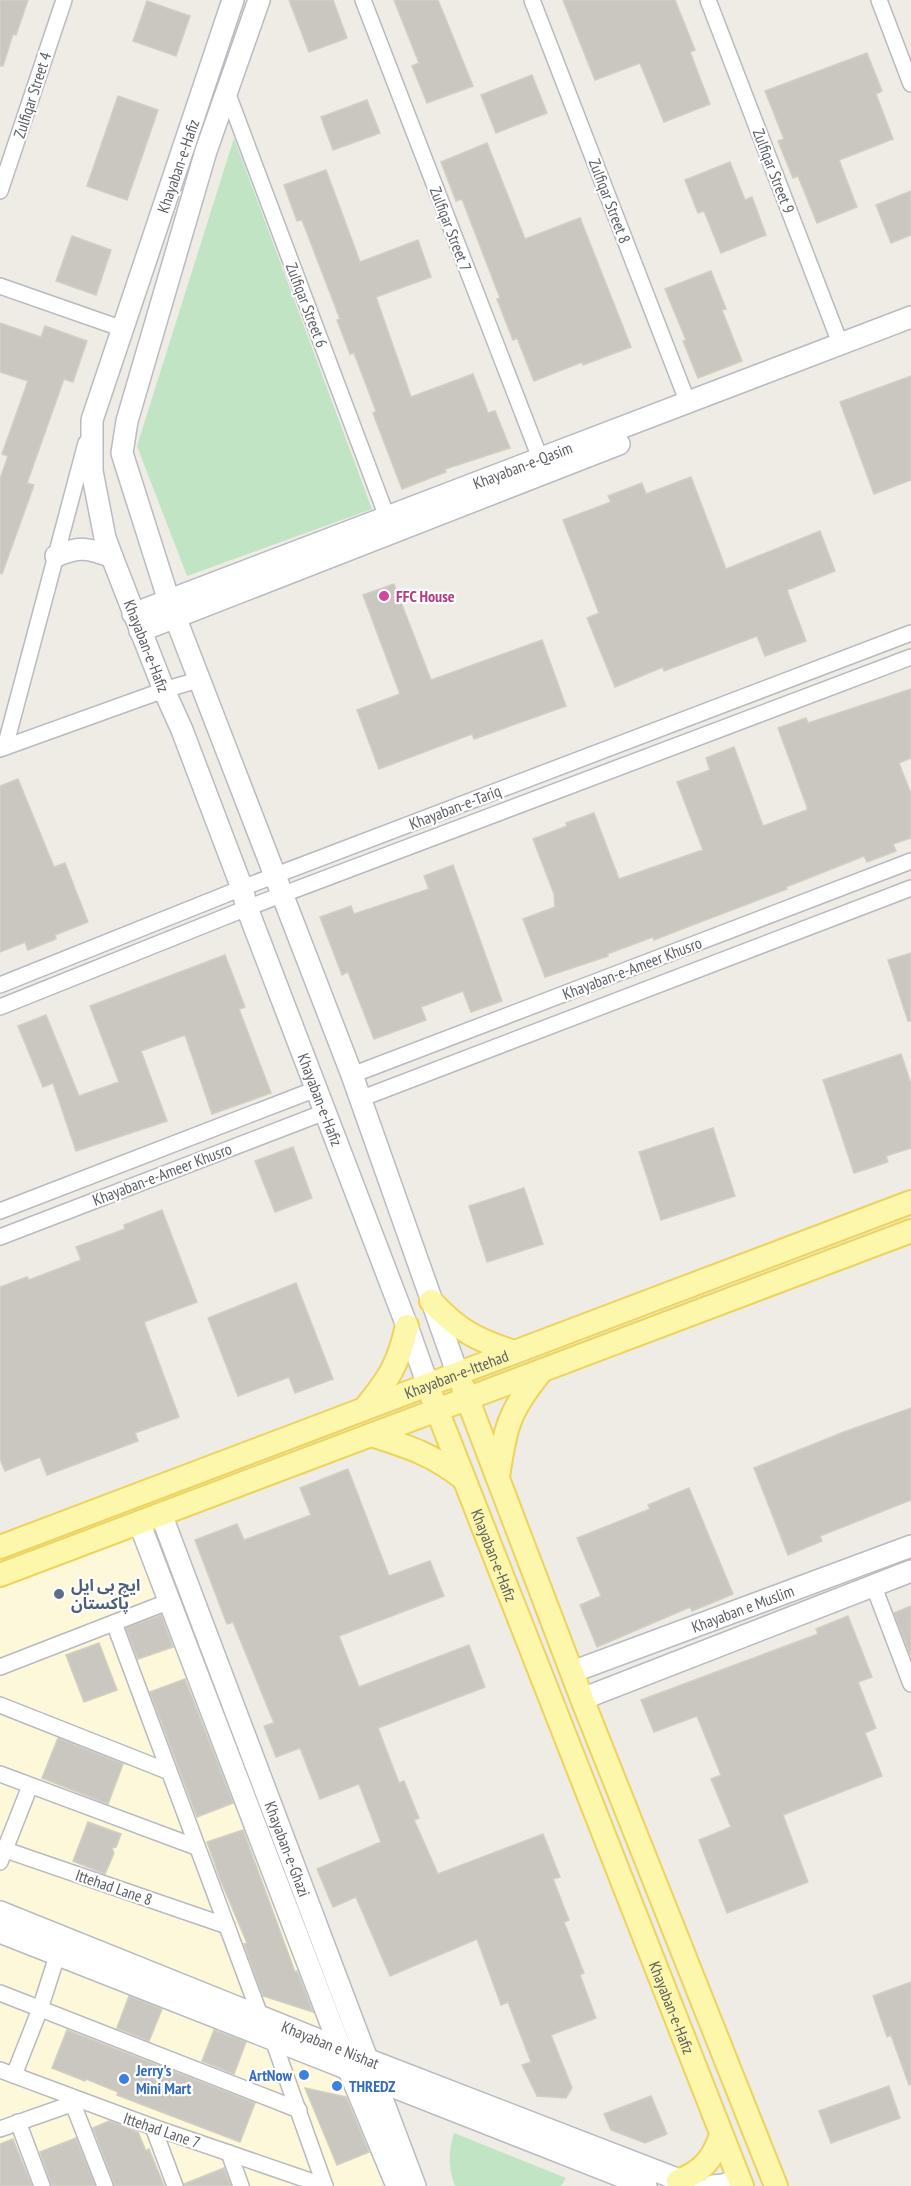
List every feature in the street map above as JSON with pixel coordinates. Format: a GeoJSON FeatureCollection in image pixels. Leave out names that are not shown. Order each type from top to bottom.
{"type":"FeatureCollection","features":[{"type":"Feature","properties":{"kind":"main road","name":"Khayaban-e-Ittehad"},"geometry":{"type":"LineString","coordinates":[[0,1546],[911,1202]]}},
{"type":"Feature","properties":{"kind":"main road","name":"Khayaban-e-Ittehad"},"geometry":{"type":"LineString","coordinates":[[0,1575],[911,1231]]}},
{"type":"Feature","properties":{"kind":"main road"},"geometry":{"type":"LineString","coordinates":[[431,1301],[451,1322],[469,1334],[488,1344],[514,1352]]}},
{"type":"Feature","properties":{"kind":"main road"},"geometry":{"type":"LineString","coordinates":[[364,1409],[385,1383],[397,1363],[407,1326]]}},
{"type":"Feature","properties":{"kind":"main road"},"geometry":{"type":"LineString","coordinates":[[498,1479],[504,1437],[510,1417],[522,1394],[541,1372]]}},
{"type":"Feature","properties":{"kind":"main road","name":"Khayaban-e-Hafiz"},"geometry":{"type":"LineString","coordinates":[[458,1374],[582,1699],[776,2186]]}},
{"type":"Feature","properties":{"kind":"main road","name":"Khayaban-e-Hafiz"},"geometry":{"type":"LineString","coordinates":[[428,1385],[740,2182]]}},
{"type":"Feature","properties":{"kind":"main road"},"geometry":{"type":"LineString","coordinates":[[371,1435],[424,1453],[442,1462],[464,1479]]}},
{"type":"Feature","properties":{"kind":"main road"},"geometry":{"type":"LineString","coordinates":[[687,2183],[691,2176],[711,2159],[721,2135]]}},
{"type":"Feature","properties":{"kind":"street","name":"Zulfiqar Street 4"},"geometry":{"type":"LineString","coordinates":[[0,190],[64,0]]}},
{"type":"Feature","properties":{"kind":"street","name":"Khayaban-e-Hafiz"},"geometry":{"type":"LineString","coordinates":[[233,0],[92,420],[92,471],[105,538],[136,622],[182,730],[428,1385]]}},
{"type":"Feature","properties":{"kind":"street","name":"Khayaban-e-Hafiz"},"geometry":{"type":"LineString","coordinates":[[259,0],[206,151],[127,420],[122,453],[172,609],[352,1075],[458,1374]]}},
{"type":"Feature","properties":{"kind":"street","name":"Zulfiqar Street 7"},"geometry":{"type":"LineString","coordinates":[[363,0],[540,458]]}},
{"type":"Feature","properties":{"kind":"street","name":"Zulfiqar Street 8"},"geometry":{"type":"LineString","coordinates":[[532,0],[687,403]]}},
{"type":"Feature","properties":{"kind":"street","name":"Zulfiqar Street 9"},"geometry":{"type":"LineString","coordinates":[[708,0],[840,343]]}},
{"type":"Feature","properties":{"kind":"street"},"geometry":{"type":"LineString","coordinates":[[879,0],[911,84]]}},
{"type":"Feature","properties":{"kind":"street","name":"Zulfiqar Street 6"},"geometry":{"type":"LineString","coordinates":[[227,92],[387,517]]}},
{"type":"Feature","properties":{"kind":"street"},"geometry":{"type":"LineString","coordinates":[[0,286],[123,329]]}},
{"type":"Feature","properties":{"kind":"street","name":"Khayaban-e-Qasim"},"geometry":{"type":"LineString","coordinates":[[172,609],[387,517],[911,317]]}},
{"type":"Feature","properties":{"kind":"street","name":"Khayaban-e-Qasim"},"geometry":{"type":"LineString","coordinates":[[136,622],[911,333]]}},
{"type":"Feature","properties":{"kind":"street"},"geometry":{"type":"LineString","coordinates":[[2,748],[92,420]]}},
{"type":"Feature","properties":{"kind":"street"},"geometry":{"type":"LineString","coordinates":[[56,556],[71,549],[83,548],[112,557]]}},
{"type":"Feature","properties":{"kind":"street","name":"Khayaban-e-Tariq"},"geometry":{"type":"LineString","coordinates":[[0,1007],[244,898],[275,876],[911,633]]}},
{"type":"Feature","properties":{"kind":"street","name":"Khayaban-e-Tariq"},"geometry":{"type":"LineString","coordinates":[[0,985],[244,898],[283,896],[911,657]]}},
{"type":"Feature","properties":{"kind":"street"},"geometry":{"type":"LineString","coordinates":[[2,748],[198,680]]}},
{"type":"Feature","properties":{"kind":"street"},"geometry":{"type":"LineString","coordinates":[[770,685],[767,693],[769,701],[775,706],[783,706]]}},
{"type":"Feature","properties":{"kind":"street"},"geometry":{"type":"LineString","coordinates":[[739,697],[747,700],[752,707],[749,719]]}},
{"type":"Feature","properties":{"kind":"street","name":"Khayaban-e-Ameer Khusro"},"geometry":{"type":"LineString","coordinates":[[352,1075],[911,861]]}},
{"type":"Feature","properties":{"kind":"street","name":"Khayaban-e-Ameer Khusro"},"geometry":{"type":"LineString","coordinates":[[360,1099],[911,888]]}},
{"type":"Feature","properties":{"kind":"street","name":"Khayaban-e-Ameer Khusro"},"geometry":{"type":"LineString","coordinates":[[0,1211],[316,1089]]}},
{"type":"Feature","properties":{"kind":"street","name":"Khayaban-e-Ameer Khusro"},"geometry":{"type":"LineString","coordinates":[[0,1237],[325,1112]]}},
{"type":"Feature","properties":{"kind":"street","name":"Khayaban-e-Ghazi"},"geometry":{"type":"LineString","coordinates":[[161,1514],[357,2064],[397,2186]]}},
{"type":"Feature","properties":{"kind":"street","name":"Khayaban-e-Ghazi"},"geometry":{"type":"LineString","coordinates":[[139,1522],[340,2048]]}},
{"type":"Feature","properties":{"kind":"street","name":"Khayaban e Muslim"},"geometry":{"type":"LineString","coordinates":[[572,1672],[911,1546]]}},
{"type":"Feature","properties":{"kind":"street"},"geometry":{"type":"LineString","coordinates":[[582,1699],[911,1571]]}},
{"type":"Feature","properties":{"kind":"street"},"geometry":{"type":"LineString","coordinates":[[874,1587],[911,1684]]}},
{"type":"Feature","properties":{"kind":"street"},"geometry":{"type":"LineString","coordinates":[[0,1667],[171,1601]]}},
{"type":"Feature","properties":{"kind":"street"},"geometry":{"type":"LineString","coordinates":[[114,1623],[167,1771],[260,2015]]}},
{"type":"Feature","properties":{"kind":"street"},"geometry":{"type":"LineString","coordinates":[[0,1705],[167,1771]]}},
{"type":"Feature","properties":{"kind":"street"},"geometry":{"type":"LineString","coordinates":[[0,1774],[196,1847]]}},
{"type":"Feature","properties":{"kind":"street"},"geometry":{"type":"LineString","coordinates":[[2,1853],[30,1786]]}},
{"type":"Feature","properties":{"kind":"street","name":"Ittehad Lane 8"},"geometry":{"type":"LineString","coordinates":[[2,1853],[227,1926]]}},
{"type":"Feature","properties":{"kind":"street","name":"Khayaban e Nishat"},"geometry":{"type":"LineString","coordinates":[[0,1912],[340,2048],[357,2064]]}},
{"type":"Feature","properties":{"kind":"street","name":"Khayaban e Nishat"},"geometry":{"type":"LineString","coordinates":[[0,1932],[273,2040],[357,2064],[687,2183]]}},
{"type":"Feature","properties":{"kind":"street"},"geometry":{"type":"LineString","coordinates":[[7,2073],[40,2009],[57,1956]]}},
{"type":"Feature","properties":{"kind":"street"},"geometry":{"type":"LineString","coordinates":[[0,1993],[299,2110]]}},
{"type":"Feature","properties":{"kind":"street"},"geometry":{"type":"LineString","coordinates":[[273,2040],[325,2186]]}},
{"type":"Feature","properties":{"kind":"street","name":"Khayaban-e-Ghazi"},"geometry":{"type":"LineString","coordinates":[[357,2064],[374,2080],[415,2186]]}},
{"type":"Feature","properties":{"kind":"street","name":"Ittehad Lane 7"},"geometry":{"type":"LineString","coordinates":[[7,2073],[77,2102],[325,2186]]}},
{"type":"Feature","properties":{"kind":"street","name":"Khayaban e Nishat"},"geometry":{"type":"LineString","coordinates":[[374,2080],[646,2186]]}},
{"type":"Feature","properties":{"kind":"street"},"geometry":{"type":"LineString","coordinates":[[0,2128],[77,2102],[105,2186]]}},
{"type":"Feature","properties":{"kind":"street"},"geometry":{"type":"LineString","coordinates":[[18,2122],[42,2186]]}},
{"type":"Feature","properties":{"kind":"street"},"geometry":{"type":"LineString","coordinates":[[153,2127],[175,2186]]}},
{"type":"Feature","properties":{"kind":"street"},"geometry":{"type":"LineString","coordinates":[[229,2153],[241,2186]]}},
{"type":"Feature","properties":{"kind":"street"},"geometry":{"type":"LineString","coordinates":[[713,2186],[740,2182]]}},
{"type":"Feature","properties":{"kind":"shaded area"},"geometry":{"type":"Polygon","coordinates":[[[136,1535],[388,2186],[0,2186],[0,1588],[136,1535]]]}},
{"type":"Feature","properties":{"kind":"green space"},"geometry":{"type":"Polygon","coordinates":[[[234,138],[372,509],[187,576],[137,446],[234,138]]]}},
{"type":"Feature","properties":{"kind":"green space"},"geometry":{"type":"Polygon","coordinates":[[[454,2133],[566,2178],[561,2186],[455,2186],[450,2160],[454,2133]]]}},
{"type":"Feature","properties":{"kind":"building"},"geometry":{"type":"Polygon","coordinates":[[[0,0],[28,0],[16,35],[13,34],[3,66],[0,66],[0,0]]]}},
{"type":"Feature","properties":{"kind":"building"},"geometry":{"type":"Polygon","coordinates":[[[289,0],[333,0],[347,38],[309,52],[289,0]]]}},
{"type":"Feature","properties":{"kind":"building"},"geometry":{"type":"Polygon","coordinates":[[[394,0],[438,0],[473,86],[427,103],[412,66],[419,63],[394,0]]]}},
{"type":"Feature","properties":{"kind":"building"},"geometry":{"type":"Polygon","coordinates":[[[563,0],[675,0],[695,50],[690,52],[710,104],[664,122],[640,63],[595,80],[563,0]]]}},
{"type":"Feature","properties":{"kind":"building"},"geometry":{"type":"Polygon","coordinates":[[[147,1],[190,16],[176,56],[133,41],[147,1]]]}},
{"type":"Feature","properties":{"kind":"building"},"geometry":{"type":"Polygon","coordinates":[[[867,53],[882,91],[876,94],[893,139],[839,160],[857,207],[817,223],[798,176],[793,178],[778,141],[784,139],[765,91],[867,53]]]}},
{"type":"Feature","properties":{"kind":"building"},"geometry":{"type":"Polygon","coordinates":[[[532,75],[547,113],[496,133],[481,95],[532,75]]]}},
{"type":"Feature","properties":{"kind":"building"},"geometry":{"type":"Polygon","coordinates":[[[118,96],[158,110],[127,200],[87,186],[118,96]]]}},
{"type":"Feature","properties":{"kind":"building"},"geometry":{"type":"Polygon","coordinates":[[[367,100],[380,133],[333,150],[321,117],[367,100]]]}},
{"type":"Feature","properties":{"kind":"building"},"geometry":{"type":"Polygon","coordinates":[[[487,143],[525,239],[580,218],[631,347],[583,365],[582,362],[534,381],[517,338],[513,340],[497,299],[500,298],[462,199],[456,201],[441,162],[487,143]]]}},
{"type":"Feature","properties":{"kind":"building"},"geometry":{"type":"Polygon","coordinates":[[[730,162],[745,200],[752,197],[766,235],[721,253],[704,211],[698,213],[685,180],[730,162]]]}},
{"type":"Feature","properties":{"kind":"building"},"geometry":{"type":"Polygon","coordinates":[[[326,170],[360,262],[418,240],[431,277],[376,297],[411,397],[473,374],[488,413],[495,411],[510,448],[445,469],[446,472],[402,489],[373,413],[376,411],[354,353],[350,354],[337,320],[340,319],[302,220],[297,221],[284,185],[326,170]]]}},
{"type":"Feature","properties":{"kind":"building"},"geometry":{"type":"Polygon","coordinates":[[[911,191],[911,235],[891,243],[876,205],[911,191]]]}},
{"type":"Feature","properties":{"kind":"building"},"geometry":{"type":"Polygon","coordinates":[[[72,236],[111,250],[96,295],[56,281],[72,236]]]}},
{"type":"Feature","properties":{"kind":"building"},"geometry":{"type":"Polygon","coordinates":[[[711,271],[726,309],[722,310],[742,361],[698,378],[683,341],[686,340],[665,289],[711,271]]]}},
{"type":"Feature","properties":{"kind":"building"},"geometry":{"type":"Polygon","coordinates":[[[0,323],[41,337],[45,326],[87,341],[73,382],[64,379],[27,483],[34,485],[2,574],[0,573],[0,479],[8,456],[2,454],[28,381],[0,372],[0,323]]]}},
{"type":"Feature","properties":{"kind":"building"},"geometry":{"type":"Polygon","coordinates":[[[911,376],[911,480],[874,494],[840,402],[911,376]]]}},
{"type":"Feature","properties":{"kind":"building"},"geometry":{"type":"Polygon","coordinates":[[[691,477],[726,569],[820,531],[835,571],[787,590],[806,641],[765,656],[757,636],[664,671],[663,667],[615,687],[587,618],[599,613],[563,520],[611,502],[608,496],[642,483],[646,494],[691,477]]]}},
{"type":"Feature","properties":{"kind":"building"},"geometry":{"type":"Polygon","coordinates":[[[394,584],[431,680],[542,640],[566,706],[474,739],[472,734],[379,769],[357,710],[400,694],[363,595],[394,584]]]}},
{"type":"Feature","properties":{"kind":"building"},"geometry":{"type":"Polygon","coordinates":[[[911,689],[911,758],[899,763],[911,794],[911,838],[893,844],[896,851],[867,862],[864,856],[786,887],[787,889],[654,940],[653,937],[607,954],[608,956],[545,977],[523,919],[555,907],[554,894],[533,839],[594,813],[619,879],[703,850],[677,782],[710,770],[706,758],[734,747],[763,826],[807,810],[778,728],[806,718],[808,723],[911,689]]]}},
{"type":"Feature","properties":{"kind":"building"},"geometry":{"type":"Polygon","coordinates":[[[18,779],[54,867],[65,863],[88,922],[55,935],[56,939],[28,950],[25,942],[0,952],[0,786],[18,779]]]}},
{"type":"Feature","properties":{"kind":"building"},"geometry":{"type":"Polygon","coordinates":[[[453,865],[502,1001],[471,1012],[463,991],[421,1007],[426,1020],[374,1039],[348,972],[342,975],[320,917],[351,906],[354,914],[429,889],[424,876],[453,865]]]}},
{"type":"Feature","properties":{"kind":"building"},"geometry":{"type":"Polygon","coordinates":[[[911,953],[911,1021],[908,1021],[888,960],[911,953]]]}},
{"type":"Feature","properties":{"kind":"building"},"geometry":{"type":"Polygon","coordinates":[[[225,955],[245,1007],[239,1009],[271,1093],[212,1114],[185,1035],[141,1051],[167,1121],[76,1151],[53,1083],[43,1087],[18,1026],[46,1015],[79,1096],[119,1082],[90,1006],[225,955]]]}},
{"type":"Feature","properties":{"kind":"building"},"geometry":{"type":"Polygon","coordinates":[[[901,1054],[911,1084],[911,1148],[886,1156],[888,1162],[854,1173],[823,1080],[901,1054]]]}},
{"type":"Feature","properties":{"kind":"building"},"geometry":{"type":"Polygon","coordinates":[[[713,1128],[735,1196],[661,1220],[639,1152],[713,1128]]]}},
{"type":"Feature","properties":{"kind":"building"},"geometry":{"type":"Polygon","coordinates":[[[293,1147],[312,1198],[275,1212],[255,1161],[293,1147]]]}},
{"type":"Feature","properties":{"kind":"building"},"geometry":{"type":"Polygon","coordinates":[[[524,1188],[543,1244],[487,1262],[469,1206],[524,1188]]]}},
{"type":"Feature","properties":{"kind":"building"},"geometry":{"type":"Polygon","coordinates":[[[162,1210],[197,1302],[144,1322],[179,1417],[135,1433],[138,1441],[47,1475],[40,1457],[5,1471],[0,1459],[0,1287],[27,1277],[29,1280],[81,1260],[76,1247],[125,1229],[124,1225],[162,1210]]]}},
{"type":"Feature","properties":{"kind":"building"},"geometry":{"type":"Polygon","coordinates":[[[296,1283],[333,1379],[295,1393],[289,1377],[238,1396],[208,1318],[296,1283]]]}},
{"type":"Feature","properties":{"kind":"building"},"geometry":{"type":"Polygon","coordinates":[[[911,1408],[911,1500],[820,1536],[822,1541],[788,1555],[754,1468],[911,1408]]]}},
{"type":"Feature","properties":{"kind":"building"},"geometry":{"type":"Polygon","coordinates":[[[348,1469],[389,1576],[430,1561],[444,1596],[339,1636],[359,1687],[469,1645],[485,1687],[378,1728],[399,1783],[404,1781],[419,1818],[414,1820],[438,1874],[543,1834],[560,1877],[553,1879],[569,1920],[564,1922],[584,1973],[580,1975],[596,2018],[551,2035],[572,2088],[566,2098],[537,2096],[522,2065],[531,2062],[508,2002],[501,2005],[477,1939],[390,1976],[356,1897],[333,1907],[317,1869],[381,1842],[359,1784],[320,1799],[300,1748],[276,1757],[264,1726],[274,1723],[233,1622],[227,1624],[195,1540],[237,1524],[244,1540],[311,1515],[300,1488],[348,1469]]]}},
{"type":"Feature","properties":{"kind":"building"},"geometry":{"type":"Polygon","coordinates":[[[689,1488],[733,1594],[692,1611],[690,1607],[597,1647],[580,1605],[601,1596],[577,1538],[650,1509],[648,1505],[689,1488]]]}},
{"type":"Feature","properties":{"kind":"building"},"geometry":{"type":"Polygon","coordinates":[[[911,1606],[911,1654],[910,1654],[894,1613],[911,1606]]]}},
{"type":"Feature","properties":{"kind":"building"},"geometry":{"type":"Polygon","coordinates":[[[161,1615],[173,1647],[138,1659],[126,1628],[161,1615]]]}},
{"type":"Feature","properties":{"kind":"building"},"geometry":{"type":"Polygon","coordinates":[[[848,1616],[872,1677],[858,1682],[876,1728],[865,1733],[882,1776],[783,1815],[808,1882],[727,1913],[699,1840],[731,1827],[711,1779],[721,1775],[697,1716],[654,1732],[641,1700],[818,1634],[816,1629],[848,1616]]]}},
{"type":"Feature","properties":{"kind":"building"},"geometry":{"type":"Polygon","coordinates":[[[99,1643],[117,1690],[84,1702],[66,1655],[99,1643]]]}},
{"type":"Feature","properties":{"kind":"building"},"geometry":{"type":"Polygon","coordinates":[[[185,1679],[233,1803],[197,1817],[150,1692],[185,1679]]]}},
{"type":"Feature","properties":{"kind":"building"},"geometry":{"type":"Polygon","coordinates":[[[58,1738],[123,1764],[108,1804],[42,1778],[58,1738]]]}},
{"type":"Feature","properties":{"kind":"building"},"geometry":{"type":"Polygon","coordinates":[[[88,1822],[121,1834],[116,1847],[112,1848],[114,1853],[105,1874],[73,1861],[88,1822]]]}},
{"type":"Feature","properties":{"kind":"building"},"geometry":{"type":"Polygon","coordinates":[[[243,1830],[295,1972],[297,1971],[313,2012],[263,1996],[244,1944],[247,1943],[207,1842],[243,1830]]]}},
{"type":"Feature","properties":{"kind":"building"},"geometry":{"type":"Polygon","coordinates":[[[911,1982],[911,2084],[909,2085],[891,2035],[887,2037],[873,1996],[911,1982]]]}},
{"type":"Feature","properties":{"kind":"building"},"geometry":{"type":"Polygon","coordinates":[[[129,1996],[162,2009],[149,2041],[117,2028],[129,1996]]]}},
{"type":"Feature","properties":{"kind":"building"},"geometry":{"type":"Polygon","coordinates":[[[67,2030],[255,2103],[240,2142],[117,2095],[118,2092],[86,2079],[85,2081],[52,2068],[67,2030]]]}},
{"type":"Feature","properties":{"kind":"building"},"geometry":{"type":"Polygon","coordinates":[[[214,2030],[246,2042],[234,2074],[202,2061],[214,2030]]]}},
{"type":"Feature","properties":{"kind":"building"},"geometry":{"type":"Polygon","coordinates":[[[889,2086],[900,2118],[831,2143],[819,2111],[889,2086]]]}},
{"type":"Feature","properties":{"kind":"building"},"geometry":{"type":"Polygon","coordinates":[[[305,2088],[346,2097],[369,2152],[337,2165],[305,2088]]]}},
{"type":"Feature","properties":{"kind":"building"},"geometry":{"type":"Polygon","coordinates":[[[651,2096],[667,2134],[645,2143],[611,2130],[604,2114],[651,2096]]]}},
{"type":"Feature","properties":{"kind":"building"},"geometry":{"type":"Polygon","coordinates":[[[109,2121],[138,2132],[146,2151],[149,2149],[164,2186],[115,2186],[93,2128],[109,2121]]]}},
{"type":"Feature","properties":{"kind":"building"},"geometry":{"type":"Polygon","coordinates":[[[76,2138],[95,2186],[52,2186],[40,2152],[76,2138]]]}},
{"type":"Feature","properties":{"kind":"building"},"geometry":{"type":"Polygon","coordinates":[[[13,2139],[32,2186],[0,2186],[0,2144],[13,2139]]]}},
{"type":"Feature","properties":{"kind":"building"},"geometry":{"type":"Polygon","coordinates":[[[224,2168],[231,2186],[185,2186],[184,2184],[224,2168]]]}},
{"type":"Feature","properties":{"kind":"place","name":"FFC House"},"geometry":{"type":"Point","coordinates":[384,596]}},
{"type":"Feature","properties":{"kind":"place","name":"ایچ بی ایل پاکستان"},"geometry":{"type":"Point","coordinates":[59,1594]}},
{"type":"Feature","properties":{"kind":"place","name":"ArtNow"},"geometry":{"type":"Point","coordinates":[304,2075]}},
{"type":"Feature","properties":{"kind":"place","name":"Jerry's Mini Mart"},"geometry":{"type":"Point","coordinates":[124,2079]}},
{"type":"Feature","properties":{"kind":"place","name":"THREDZ"},"geometry":{"type":"Point","coordinates":[337,2086]}}]}
